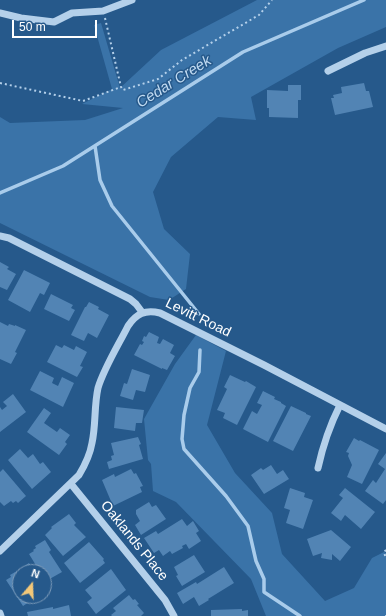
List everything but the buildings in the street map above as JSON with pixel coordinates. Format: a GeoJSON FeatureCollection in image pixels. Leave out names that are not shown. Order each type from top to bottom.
{"type":"FeatureCollection","features":[{"type":"Feature","properties":{"kind":"street"},"geometry":{"type":"LineString","coordinates":[[0,13],[21,18],[54,22],[72,13],[103,12],[132,0]]}},
{"type":"Feature","properties":{"kind":"street"},"geometry":{"type":"LineString","coordinates":[[328,71],[365,53],[386,46]]}},
{"type":"Feature","properties":{"kind":"street","name":"Levitt Road"},"geometry":{"type":"LineString","coordinates":[[0,236],[9,238],[130,299],[142,312],[149,311],[160,313],[264,364],[386,429]]}},
{"type":"Feature","properties":{"kind":"street"},"geometry":{"type":"LineString","coordinates":[[0,551],[79,475],[90,454],[96,401],[103,376],[128,326],[133,319],[142,312]]}},
{"type":"Feature","properties":{"kind":"street"},"geometry":{"type":"LineString","coordinates":[[318,468],[330,424],[340,405]]}},
{"type":"Feature","properties":{"kind":"street","name":"Oaklands Place"},"geometry":{"type":"LineString","coordinates":[[71,484],[165,600],[174,616]]}},
{"type":"Feature","properties":{"kind":"path"},"geometry":{"type":"LineString","coordinates":[[0,82],[83,101],[121,87],[123,90],[158,79],[182,60],[259,15],[272,0]]}},
{"type":"Feature","properties":{"kind":"path"},"geometry":{"type":"LineString","coordinates":[[103,12],[121,87]]}},
{"type":"Feature","properties":{"kind":"path"},"geometry":{"type":"LineString","coordinates":[[386,550],[384,552],[386,559]]}},
{"type":"Feature","properties":{"kind":"shaded area"},"geometry":{"type":"Polygon","coordinates":[[[257,0],[386,0],[386,27],[338,48],[251,97],[256,120],[218,117],[171,157],[153,192],[164,229],[190,254],[186,289],[169,300],[150,297],[0,223],[0,117],[10,123],[85,120],[123,108],[82,104],[112,89],[94,25],[101,23],[120,88],[161,50],[257,0]]]}},
{"type":"Feature","properties":{"kind":"shaded area"},"geometry":{"type":"Polygon","coordinates":[[[196,335],[226,351],[207,425],[235,473],[272,513],[282,554],[325,601],[354,588],[372,558],[384,552],[386,553],[386,616],[266,616],[251,579],[176,502],[153,491],[151,464],[148,460],[144,419],[175,364],[196,335]]]}},
{"type":"Feature","properties":{"kind":"waterway","name":"Cedar Creek"},"geometry":{"type":"LineString","coordinates":[[0,193],[63,166],[243,52],[364,0]]}},
{"type":"Feature","properties":{"kind":"waterway"},"geometry":{"type":"LineString","coordinates":[[95,146],[100,180],[112,206],[199,314]]}},
{"type":"Feature","properties":{"kind":"waterway"},"geometry":{"type":"LineString","coordinates":[[200,350],[199,372],[190,388],[184,415],[182,439],[184,449],[226,496],[248,526],[256,561],[264,579],[264,592],[300,616]]}}]}
